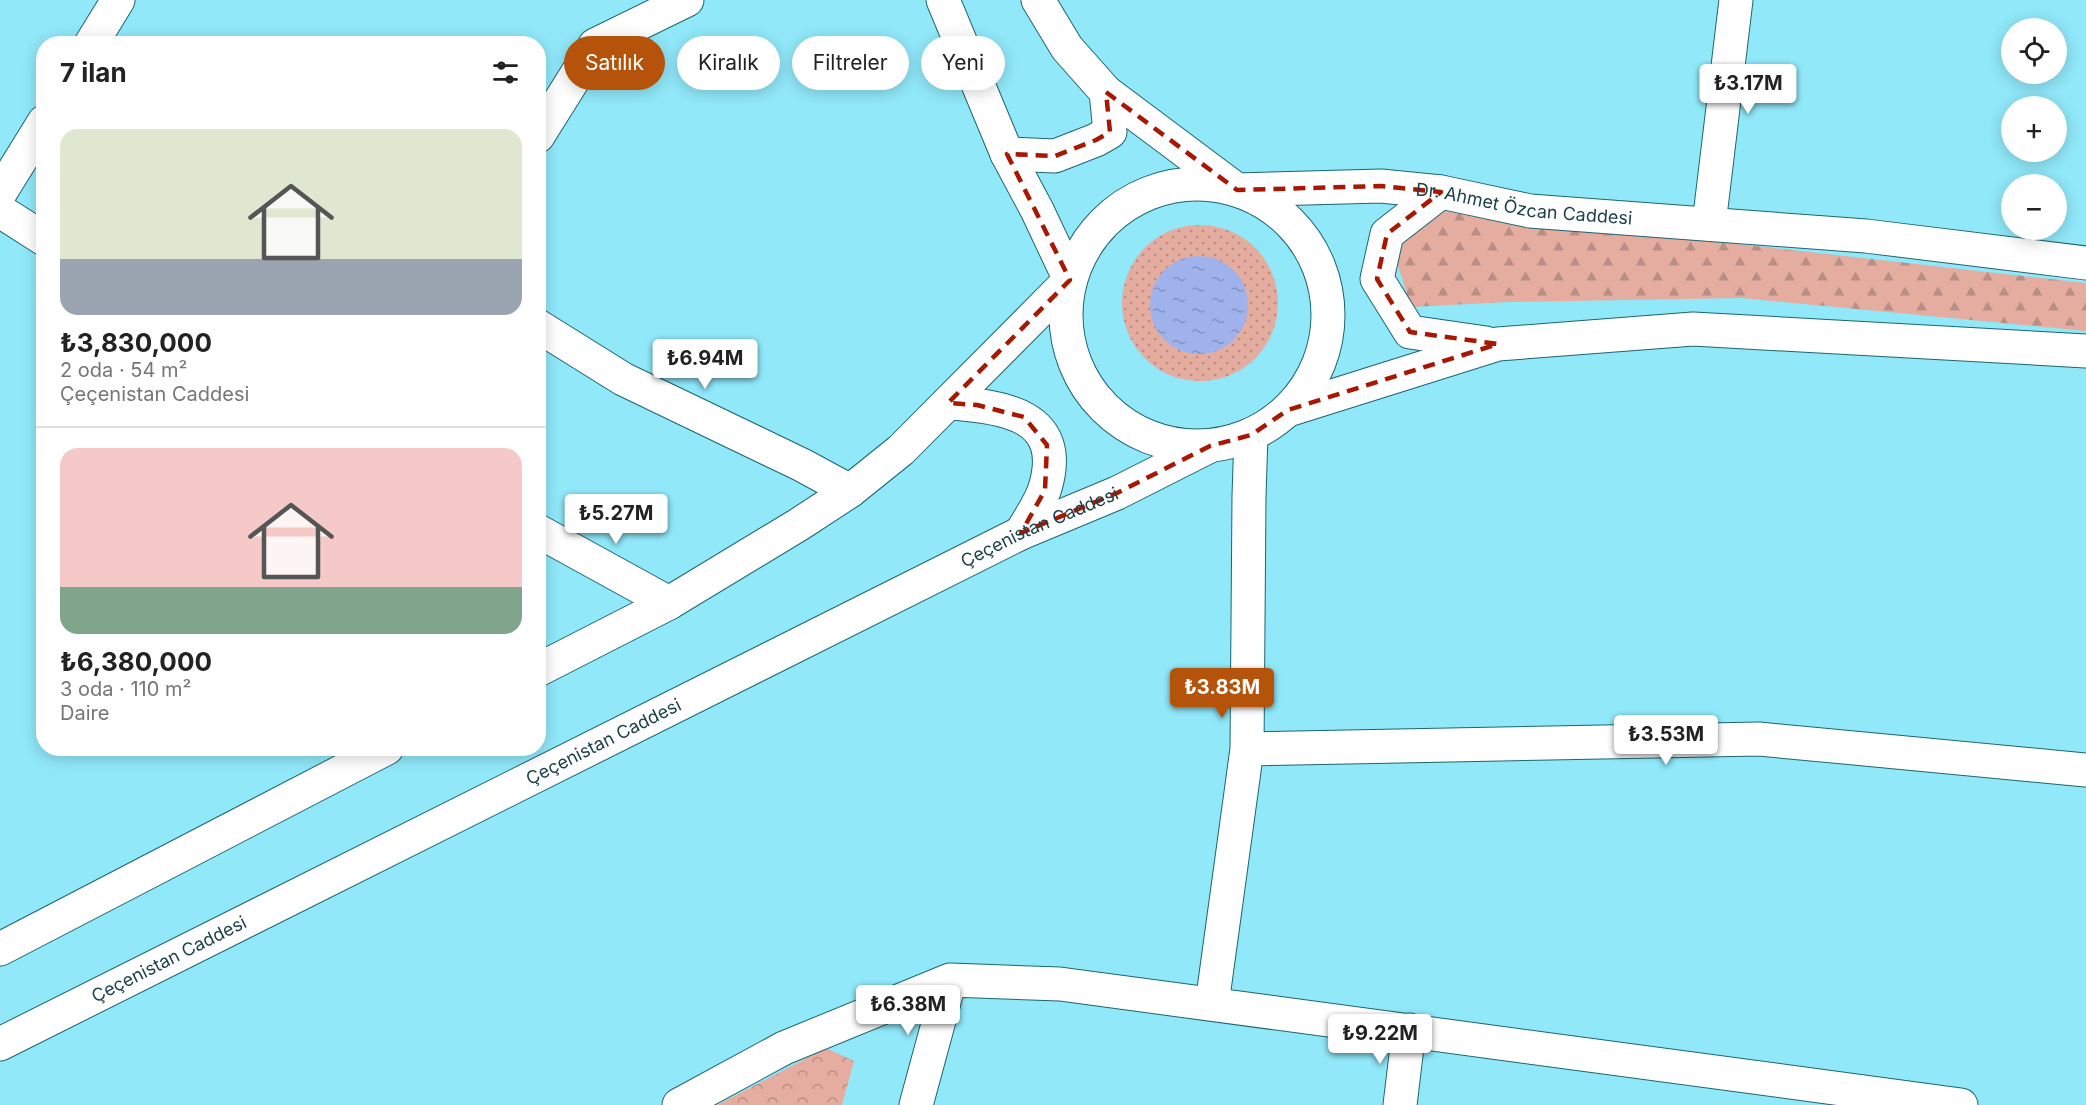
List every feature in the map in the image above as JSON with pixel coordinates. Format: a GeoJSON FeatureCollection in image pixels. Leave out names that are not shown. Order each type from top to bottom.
{"type":"FeatureCollection","features":[{"type":"Feature","properties":{"kind":"main road"},"geometry":{"type":"LineString","coordinates":[[96,36],[118,0]]}},
{"type":"Feature","properties":{"kind":"main road"},"geometry":{"type":"LineString","coordinates":[[546,123],[595,45],[687,0]]}},
{"type":"Feature","properties":{"kind":"main road"},"geometry":{"type":"LineString","coordinates":[[943,0],[1008,154],[1070,280]]}},
{"type":"Feature","properties":{"kind":"main road"},"geometry":{"type":"LineString","coordinates":[[1038,0],[1067,48],[1106,92],[1237,190]]}},
{"type":"Feature","properties":{"kind":"main road"},"geometry":{"type":"LineString","coordinates":[[1709,224],[1736,0]]}},
{"type":"Feature","properties":{"kind":"main road"},"geometry":{"type":"LineString","coordinates":[[1008,154],[1054,156],[1096,140],[1110,132],[1106,92]]}},
{"type":"Feature","properties":{"kind":"main road"},"geometry":{"type":"LineString","coordinates":[[0,193],[36,135]]}},
{"type":"Feature","properties":{"kind":"main road"},"geometry":{"type":"LineString","coordinates":[[1288,410],[1315,374],[1328,330],[1326,285],[1308,244],[1277,211],[1258,198],[1237,190],[1195,184],[1153,191],[1116,212],[1087,242],[1070,280],[1065,322],[1075,364],[1096,400],[1128,427],[1168,443],[1210,446],[1251,435],[1288,410],[1498,344]]}},
{"type":"Feature","properties":{"kind":"main road","name":"Dr. Ahmet Özcan Caddesi"},"geometry":{"type":"LineString","coordinates":[[1237,190],[1381,186],[1441,192],[1530,211],[1866,236],[2086,263]]}},
{"type":"Feature","properties":{"kind":"main road"},"geometry":{"type":"LineString","coordinates":[[1441,192],[1388,234],[1377,279],[1410,332],[1498,344],[1692,330],[2086,351]]}},
{"type":"Feature","properties":{"kind":"main road"},"geometry":{"type":"LineString","coordinates":[[0,211],[36,234]]}},
{"type":"Feature","properties":{"kind":"main road"},"geometry":{"type":"LineString","coordinates":[[546,666],[669,603],[789,531],[850,491],[901,450],[1070,280]]}},
{"type":"Feature","properties":{"kind":"main road"},"geometry":{"type":"LineString","coordinates":[[546,331],[623,379],[802,465],[850,491]]}},
{"type":"Feature","properties":{"kind":"main road"},"geometry":{"type":"LineString","coordinates":[[948,404],[1001,409],[1024,417],[1037,428],[1047,445],[1049,468],[1045,490],[1021,533]]}},
{"type":"Feature","properties":{"kind":"main road"},"geometry":{"type":"LineString","coordinates":[[1212,1004],[1247,749],[1251,435]]}},
{"type":"Feature","properties":{"kind":"main road","name":"Çeçenistan Caddesi"},"geometry":{"type":"LineString","coordinates":[[0,1044],[1021,533],[1117,493],[1210,446]]}},
{"type":"Feature","properties":{"kind":"main road"},"geometry":{"type":"LineString","coordinates":[[546,535],[669,603]]}},
{"type":"Feature","properties":{"kind":"main road"},"geometry":{"type":"LineString","coordinates":[[1247,749],[1759,739],[2086,771]]}},
{"type":"Feature","properties":{"kind":"main road"},"geometry":{"type":"LineString","coordinates":[[0,949],[372,756]]}},
{"type":"Feature","properties":{"kind":"main road"},"geometry":{"type":"LineString","coordinates":[[916,1105],[950,980]]}},
{"type":"Feature","properties":{"kind":"main road"},"geometry":{"type":"LineString","coordinates":[[679,1105],[784,1048],[950,980],[1060,984],[1409,1030],[1814,1095],[1961,1105]]}},
{"type":"Feature","properties":{"kind":"main road"},"geometry":{"type":"LineString","coordinates":[[1400,1105],[1409,1030]]}},
{"type":"Feature","properties":{"kind":"highlighted area"},"geometry":{"type":"Polygon","coordinates":[[[1106,92],[1237,190],[1381,186],[1441,192],[1387,234],[1377,279],[1410,332],[1498,344],[1288,410],[1251,435],[1210,446],[1117,493],[1021,533],[1045,490],[1047,445],[1024,417],[977,405],[948,403],[1070,280],[1007,154],[1055,156],[1110,132],[1106,92]]]}},
{"type":"Feature","properties":{"kind":"green space"},"geometry":{"type":"Polygon","coordinates":[[[1440,200],[1569,225],[2086,283],[2086,331],[1742,298],[1508,302],[1411,307],[1396,260],[1409,231],[1440,200]]]}},
{"type":"Feature","properties":{"kind":"green space"},"geometry":{"type":"Polygon","coordinates":[[[1200,225],[1230,231],[1255,248],[1272,273],[1278,303],[1272,333],[1255,358],[1230,375],[1200,381],[1170,375],[1145,358],[1128,333],[1122,303],[1128,273],[1145,248],[1170,231],[1200,225]]]}},
{"type":"Feature","properties":{"kind":"green space"},"geometry":{"type":"Polygon","coordinates":[[[826,1048],[854,1061],[842,1105],[717,1105],[826,1048]]]}},
{"type":"Feature","properties":{"kind":"water"},"geometry":{"type":"Polygon","coordinates":[[[1199,256],[1209,257],[1226,264],[1240,278],[1247,295],[1247,315],[1240,332],[1226,346],[1209,353],[1199,354],[1189,353],[1172,346],[1158,332],[1151,315],[1150,305],[1151,295],[1158,278],[1172,264],[1189,257],[1199,256]]]}}]}
